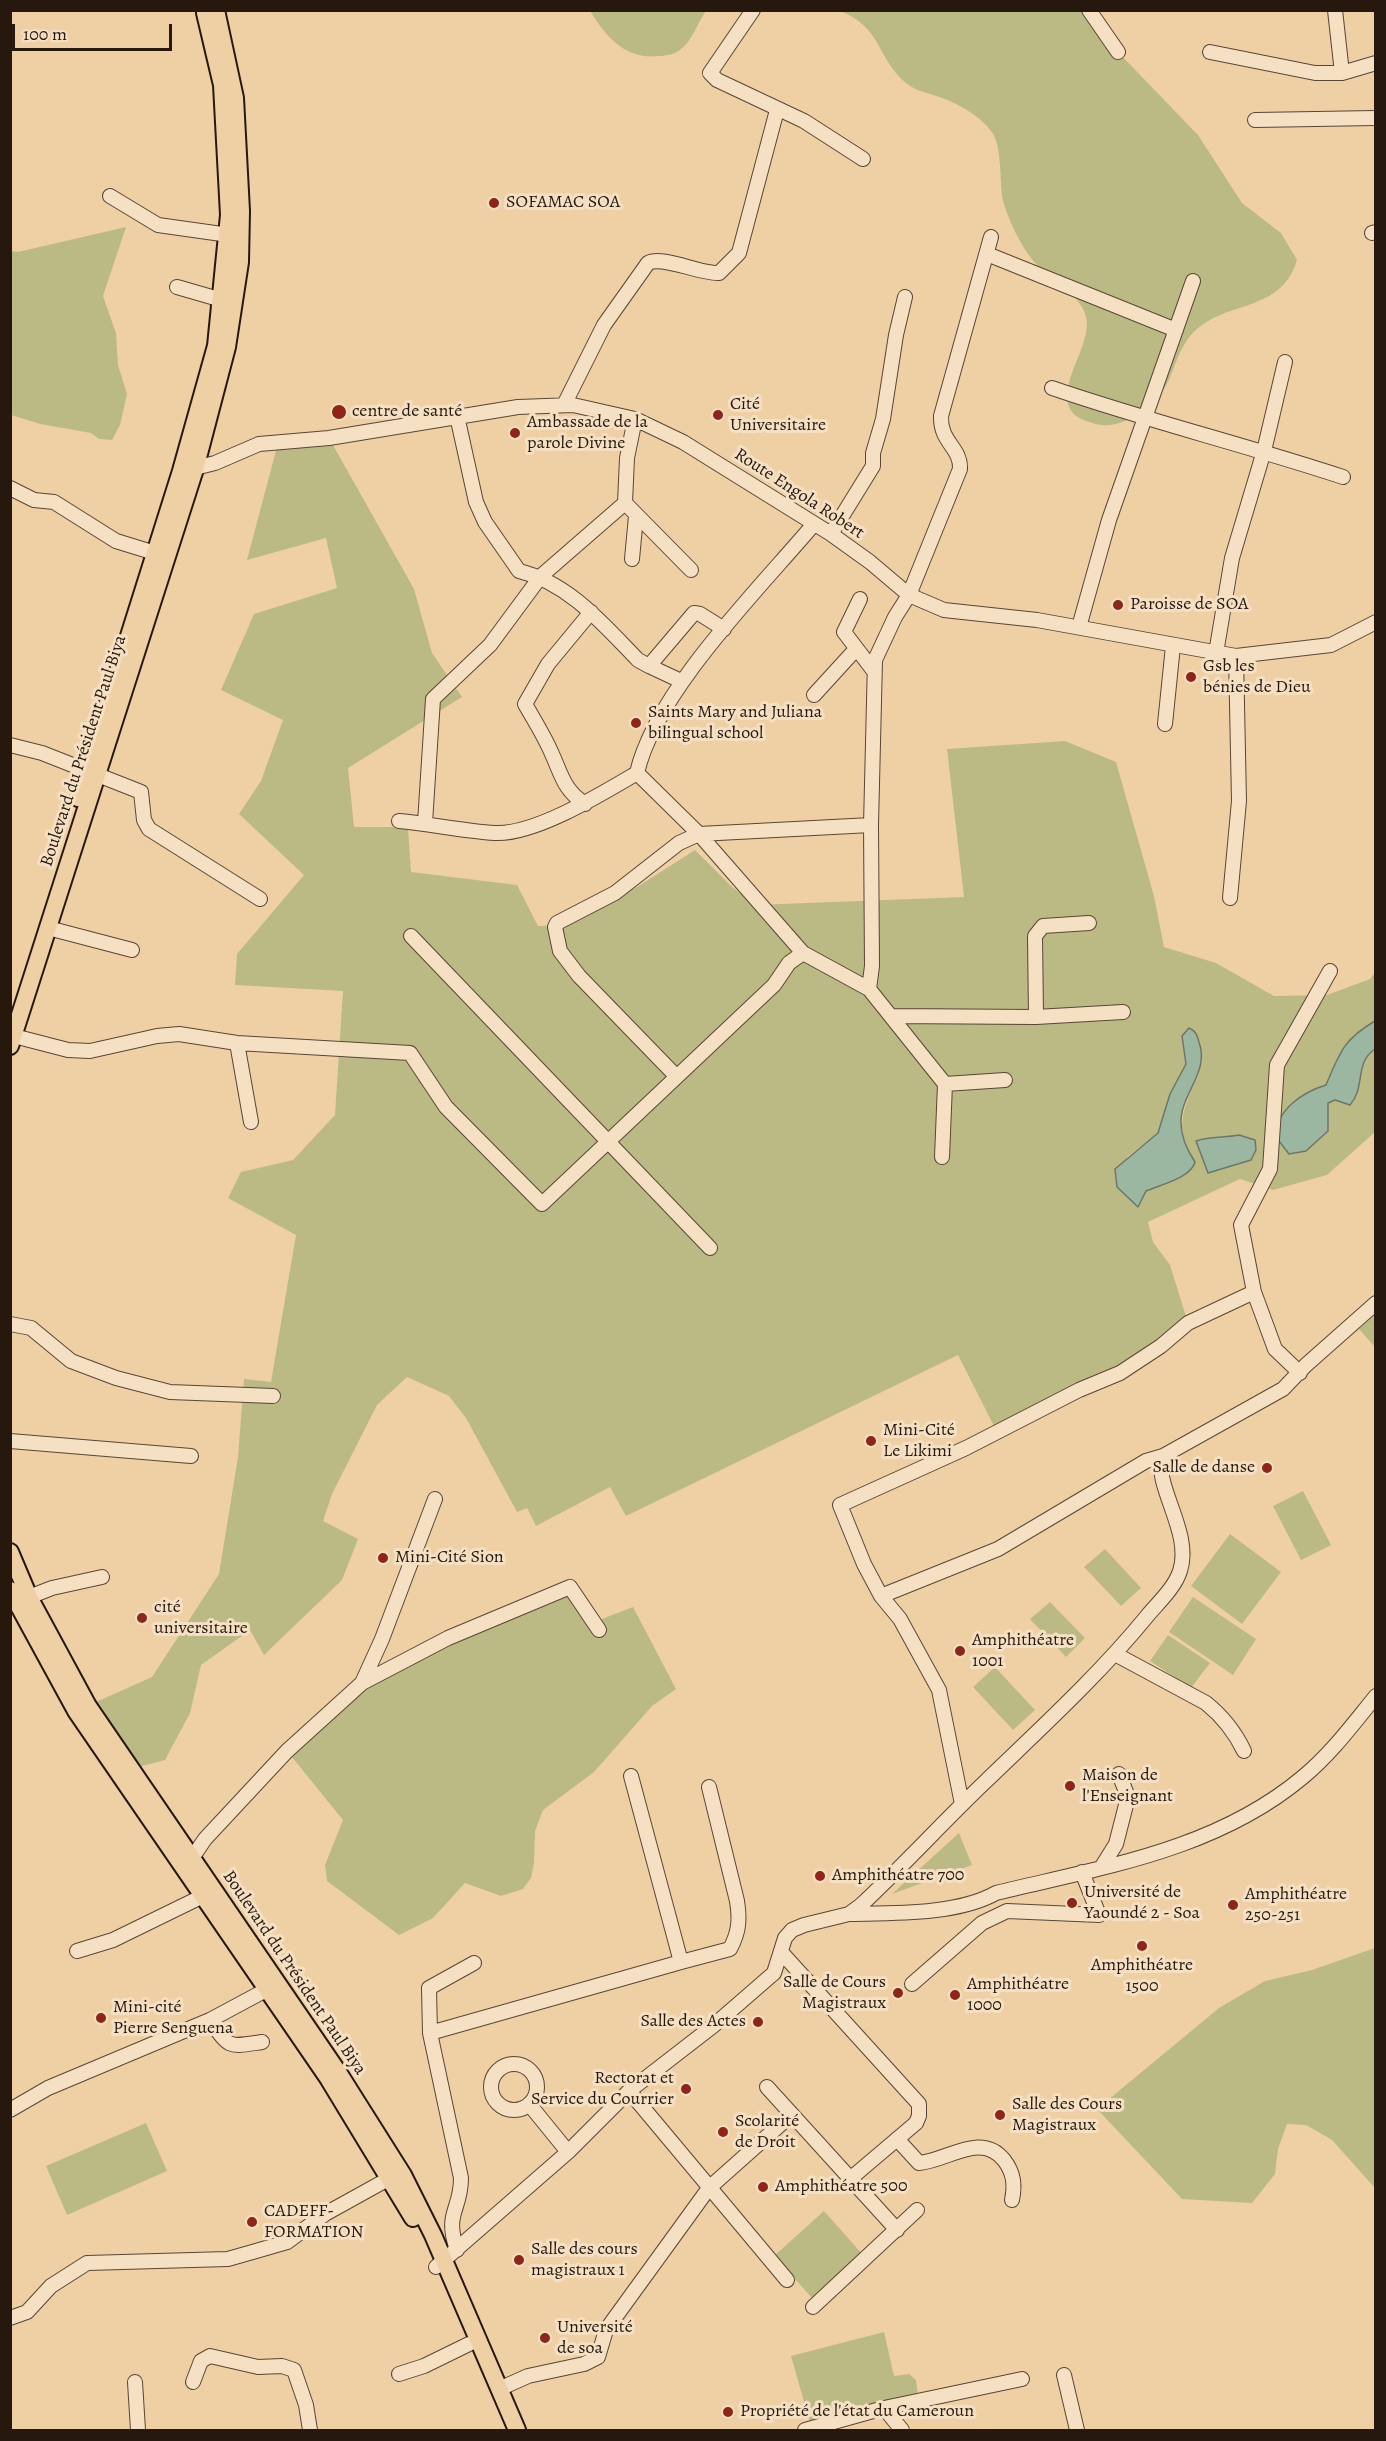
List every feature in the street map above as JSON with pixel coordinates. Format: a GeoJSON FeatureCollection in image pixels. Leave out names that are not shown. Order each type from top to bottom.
{"type":"FeatureCollection","features":[{"type":"Feature","properties":{"kind":"main road"},"geometry":{"type":"LineString","coordinates":[[188,470],[227,347],[240,262],[234,236],[222,86],[205,10]]}},
{"type":"Feature","properties":{"kind":"main road"},"geometry":{"type":"LineString","coordinates":[[188,470],[216,346],[234,236],[235,98],[216,10]]}},
{"type":"Feature","properties":{"kind":"main road","name":"Boulevard du Président Paul Biya"},"geometry":{"type":"LineString","coordinates":[[12,1039],[48,927],[155,553],[188,470]]}},
{"type":"Feature","properties":{"kind":"main road","name":"Boulevard du Président Paul Biya"},"geometry":{"type":"LineString","coordinates":[[10,1007],[92,773],[188,470]]}},
{"type":"Feature","properties":{"kind":"main road","name":"Boulevard du Président Paul Biya"},"geometry":{"type":"LineString","coordinates":[[10,1552],[29,1597],[87,1706],[338,2072],[403,2175],[446,2259],[517,2430]]}},
{"type":"Feature","properties":{"kind":"main road","name":"Boulevard du Président Paul Biya"},"geometry":{"type":"LineString","coordinates":[[10,1590],[75,1712],[328,2078],[425,2238],[446,2259],[469,2344],[507,2430]]}},
{"type":"Feature","properties":{"kind":"street"},"geometry":{"type":"LineString","coordinates":[[753,10],[710,73],[717,80],[804,121],[863,159]]}},
{"type":"Feature","properties":{"kind":"street"},"geometry":{"type":"LineString","coordinates":[[1089,10],[1118,52]]}},
{"type":"Feature","properties":{"kind":"street"},"geometry":{"type":"LineString","coordinates":[[1335,10],[1342,73]]}},
{"type":"Feature","properties":{"kind":"street"},"geometry":{"type":"LineString","coordinates":[[1210,52],[1302,72],[1342,73],[1376,63]]}},
{"type":"Feature","properties":{"kind":"street"},"geometry":{"type":"LineString","coordinates":[[564,405],[604,325],[648,263],[658,261],[708,273],[719,273],[739,253],[777,110]]}},
{"type":"Feature","properties":{"kind":"street"},"geometry":{"type":"LineString","coordinates":[[1255,120],[1376,118]]}},
{"type":"Feature","properties":{"kind":"street"},"geometry":{"type":"LineString","coordinates":[[110,196],[158,225],[234,236]]}},
{"type":"Feature","properties":{"kind":"street"},"geometry":{"type":"LineString","coordinates":[[869,989],[872,966],[873,670],[895,617],[909,595],[960,469],[959,457],[942,435],[941,416],[991,237]]}},
{"type":"Feature","properties":{"kind":"street"},"geometry":{"type":"LineString","coordinates":[[987,254],[1176,330]]}},
{"type":"Feature","properties":{"kind":"street"},"geometry":{"type":"LineString","coordinates":[[1079,627],[1109,520],[1193,281]]}},
{"type":"Feature","properties":{"kind":"street"},"geometry":{"type":"LineString","coordinates":[[177,287],[222,300]]}},
{"type":"Feature","properties":{"kind":"street"},"geometry":{"type":"LineString","coordinates":[[831,534],[873,466],[873,453],[883,419],[896,335],[905,297]]}},
{"type":"Feature","properties":{"kind":"street"},"geometry":{"type":"LineString","coordinates":[[1216,653],[1232,558],[1264,451],[1285,362]]}},
{"type":"Feature","properties":{"kind":"street"},"geometry":{"type":"LineString","coordinates":[[1052,388],[1144,419],[1264,451],[1343,477]]}},
{"type":"Feature","properties":{"kind":"street","name":"Route Engola Robert"},"geometry":{"type":"LineString","coordinates":[[188,470],[259,444],[329,438],[528,406],[564,405],[635,418],[703,454],[831,534],[870,562],[909,595],[944,610],[1037,620],[1236,656],[1331,645],[1376,622]]}},
{"type":"Feature","properties":{"kind":"street"},"geometry":{"type":"LineString","coordinates":[[457,416],[476,502],[485,522],[519,571],[542,576],[578,600],[638,660],[681,681]]}},
{"type":"Feature","properties":{"kind":"street"},"geometry":{"type":"LineString","coordinates":[[425,823],[433,699],[490,645],[542,576],[624,503],[627,458],[635,418]]}},
{"type":"Feature","properties":{"kind":"street"},"geometry":{"type":"LineString","coordinates":[[10,488],[24,497],[54,502],[116,541],[155,553]]}},
{"type":"Feature","properties":{"kind":"street"},"geometry":{"type":"LineString","coordinates":[[624,503],[691,570]]}},
{"type":"Feature","properties":{"kind":"street"},"geometry":{"type":"LineString","coordinates":[[632,559],[636,516]]}},
{"type":"Feature","properties":{"kind":"street"},"geometry":{"type":"LineString","coordinates":[[399,821],[504,832],[552,819],[585,804],[637,772],[641,754],[681,681],[814,524]]}},
{"type":"Feature","properties":{"kind":"street"},"geometry":{"type":"LineString","coordinates":[[860,599],[844,632],[873,670]]}},
{"type":"Feature","properties":{"kind":"street"},"geometry":{"type":"LineString","coordinates":[[585,804],[572,795],[562,782],[552,753],[525,704],[548,664],[591,612]]}},
{"type":"Feature","properties":{"kind":"street"},"geometry":{"type":"LineString","coordinates":[[649,666],[694,613],[700,614],[724,629]]}},
{"type":"Feature","properties":{"kind":"street"},"geometry":{"type":"LineString","coordinates":[[1165,724],[1173,646]]}},
{"type":"Feature","properties":{"kind":"street"},"geometry":{"type":"LineString","coordinates":[[814,696],[856,649]]}},
{"type":"Feature","properties":{"kind":"street"},"geometry":{"type":"LineString","coordinates":[[1230,898],[1239,801],[1236,656]]}},
{"type":"Feature","properties":{"kind":"street"},"geometry":{"type":"LineString","coordinates":[[10,745],[42,753],[141,792],[144,819],[149,829],[260,899]]}},
{"type":"Feature","properties":{"kind":"street"},"geometry":{"type":"LineString","coordinates":[[637,772],[699,834],[802,953],[869,989],[892,1016],[945,1084],[942,1157]]}},
{"type":"Feature","properties":{"kind":"street"},"geometry":{"type":"LineString","coordinates":[[676,1076],[579,976],[560,951],[555,927],[557,923],[615,893],[679,843],[699,834],[871,825]]}},
{"type":"Feature","properties":{"kind":"street"},"geometry":{"type":"LineString","coordinates":[[1036,1017],[1035,936],[1043,926],[1089,923]]}},
{"type":"Feature","properties":{"kind":"street"},"geometry":{"type":"LineString","coordinates":[[48,927],[132,950]]}},
{"type":"Feature","properties":{"kind":"street"},"geometry":{"type":"LineString","coordinates":[[411,936],[710,1248]]}},
{"type":"Feature","properties":{"kind":"street"},"geometry":{"type":"LineString","coordinates":[[12,1039],[68,1050],[90,1051],[168,1034],[195,1035],[237,1043],[410,1053],[446,1107],[542,1204],[606,1141],[774,985],[789,963],[802,953]]}},
{"type":"Feature","properties":{"kind":"street"},"geometry":{"type":"LineString","coordinates":[[1300,1373],[1275,1349],[1254,1292],[1241,1225],[1270,1169],[1276,1065],[1329,971]]}},
{"type":"Feature","properties":{"kind":"street"},"geometry":{"type":"LineString","coordinates":[[892,1016],[1036,1017],[1123,1012]]}},
{"type":"Feature","properties":{"kind":"street"},"geometry":{"type":"LineString","coordinates":[[237,1043],[251,1122]]}},
{"type":"Feature","properties":{"kind":"street"},"geometry":{"type":"LineString","coordinates":[[945,1084],[1005,1080]]}},
{"type":"Feature","properties":{"kind":"street"},"geometry":{"type":"LineString","coordinates":[[962,1804],[939,1690],[900,1619],[881,1596],[864,1564],[840,1505],[966,1448],[1079,1390],[1120,1373],[1161,1346],[1188,1323],[1254,1292]]}},
{"type":"Feature","properties":{"kind":"street"},"geometry":{"type":"LineString","coordinates":[[881,1596],[998,1549],[1146,1461],[1163,1456],[1265,1401],[1300,1373],[1305,1365],[1376,1303]]}},
{"type":"Feature","properties":{"kind":"street"},"geometry":{"type":"LineString","coordinates":[[10,1324],[31,1328],[71,1361],[116,1378],[170,1392],[273,1396]]}},
{"type":"Feature","properties":{"kind":"street"},"geometry":{"type":"LineString","coordinates":[[10,1441],[191,1456]]}},
{"type":"Feature","properties":{"kind":"street"},"geometry":{"type":"LineString","coordinates":[[849,1914],[884,1884],[1115,1654],[1167,1592],[1179,1574],[1183,1560],[1183,1541],[1165,1486],[1161,1461],[1163,1456]]}},
{"type":"Feature","properties":{"kind":"street"},"geometry":{"type":"LineString","coordinates":[[362,1683],[382,1639],[435,1499]]}},
{"type":"Feature","properties":{"kind":"street"},"geometry":{"type":"LineString","coordinates":[[29,1597],[52,1588],[102,1577]]}},
{"type":"Feature","properties":{"kind":"street"},"geometry":{"type":"LineString","coordinates":[[192,1858],[206,1839],[287,1751],[362,1683],[448,1638],[570,1587],[599,1630]]}},
{"type":"Feature","properties":{"kind":"street"},"geometry":{"type":"LineString","coordinates":[[1115,1654],[1206,1703],[1217,1712],[1238,1738],[1244,1751]]}},
{"type":"Feature","properties":{"kind":"street"},"geometry":{"type":"LineString","coordinates":[[446,2259],[568,2152],[629,2091],[713,2026],[774,1973],[785,1938],[792,1930],[804,1924],[849,1914],[908,1912],[982,1901],[996,1893],[1101,1868],[1192,1842],[1269,1803],[1324,1758],[1376,1696]]}},
{"type":"Feature","properties":{"kind":"street"},"geometry":{"type":"LineString","coordinates":[[1101,1868],[1116,1844],[1128,1797],[1119,1774]]}},
{"type":"Feature","properties":{"kind":"street"},"geometry":{"type":"LineString","coordinates":[[631,1776],[681,1962]]}},
{"type":"Feature","properties":{"kind":"street"},"geometry":{"type":"LineString","coordinates":[[430,2033],[730,1949],[738,1935],[740,1920],[709,1787]]}},
{"type":"Feature","properties":{"kind":"street"},"geometry":{"type":"LineString","coordinates":[[912,1984],[982,1923],[1007,1911],[1099,1915],[1082,1872]]}},
{"type":"Feature","properties":{"kind":"street"},"geometry":{"type":"LineString","coordinates":[[77,1951],[114,1940],[203,1896]]}},
{"type":"Feature","properties":{"kind":"street"},"geometry":{"type":"LineString","coordinates":[[780,1952],[919,2104],[919,2116],[916,2123],[850,2179]]}},
{"type":"Feature","properties":{"kind":"street"},"geometry":{"type":"LineString","coordinates":[[446,2259],[450,2220],[461,2191],[461,2178],[430,2033],[429,1988],[474,1964]]}},
{"type":"Feature","properties":{"kind":"street"},"geometry":{"type":"LineString","coordinates":[[10,2110],[48,2088],[210,2020],[266,1990]]}},
{"type":"Feature","properties":{"kind":"street"},"geometry":{"type":"LineString","coordinates":[[210,2020],[225,2042],[232,2046],[262,2042]]}},
{"type":"Feature","properties":{"kind":"street"},"geometry":{"type":"LineString","coordinates":[[767,2087],[897,2230]]}},
{"type":"Feature","properties":{"kind":"street"},"geometry":{"type":"LineString","coordinates":[[629,2091],[787,2280]]}},
{"type":"Feature","properties":{"kind":"street"},"geometry":{"type":"LineString","coordinates":[[529,2104],[568,2152]]}},
{"type":"Feature","properties":{"kind":"street"},"geometry":{"type":"LineString","coordinates":[[499,2389],[528,2376],[584,2364],[598,2357],[606,2330],[710,2188],[791,2115]]}},
{"type":"Feature","properties":{"kind":"street"},"geometry":{"type":"LineString","coordinates":[[897,2139],[919,2163],[974,2146],[986,2147],[999,2154],[1013,2176],[1015,2188],[1012,2200]]}},
{"type":"Feature","properties":{"kind":"street"},"geometry":{"type":"LineString","coordinates":[[10,2318],[27,2312],[51,2286],[87,2263],[228,2259],[300,2235],[326,2214],[390,2178]]}},
{"type":"Feature","properties":{"kind":"street"},"geometry":{"type":"LineString","coordinates":[[813,2307],[916,2210]]}},
{"type":"Feature","properties":{"kind":"street"},"geometry":{"type":"LineString","coordinates":[[399,2374],[424,2366],[469,2344]]}},
{"type":"Feature","properties":{"kind":"street"},"geometry":{"type":"LineString","coordinates":[[193,2382],[195,2370],[201,2361],[210,2356],[258,2367],[282,2366],[294,2370],[306,2405],[310,2430]]}},
{"type":"Feature","properties":{"kind":"street"},"geometry":{"type":"LineString","coordinates":[[1064,2374],[1077,2430]]}},
{"type":"Feature","properties":{"kind":"street"},"geometry":{"type":"LineString","coordinates":[[805,2430],[884,2408],[1022,2379]]}},
{"type":"Feature","properties":{"kind":"street"},"geometry":{"type":"LineString","coordinates":[[135,2382],[138,2430]]}},
{"type":"Feature","properties":{"kind":"street"},"geometry":{"type":"LineString","coordinates":[[884,2408],[902,2430]]}},
{"type":"Feature","properties":{"kind":"shaded area"},"geometry":{"type":"Polygon","coordinates":[[[590,11],[706,11],[689,41],[679,51],[662,56],[647,56],[618,45],[603,30],[590,11]]]}},
{"type":"Feature","properties":{"kind":"shaded area"},"geometry":{"type":"Polygon","coordinates":[[[840,11],[1089,11],[1118,52],[1198,135],[1242,203],[1281,233],[1297,260],[1289,278],[1277,291],[1262,300],[1213,318],[1198,328],[1183,347],[1167,384],[1154,401],[1137,415],[1117,424],[1106,425],[1077,417],[1068,402],[1068,391],[1070,378],[1087,328],[1084,310],[1076,299],[1038,266],[1018,238],[1003,201],[999,155],[991,131],[979,118],[963,108],[911,87],[889,64],[872,34],[854,18],[840,11]]]}},
{"type":"Feature","properties":{"kind":"shaded area"},"geometry":{"type":"Polygon","coordinates":[[[126,227],[103,296],[116,333],[118,365],[127,394],[120,425],[112,440],[99,439],[91,433],[40,424],[11,415],[11,251],[18,252],[126,227]]]}},
{"type":"Feature","properties":{"kind":"shaded area"},"geometry":{"type":"Polygon","coordinates":[[[329,438],[414,589],[432,653],[462,697],[348,768],[354,827],[408,827],[411,872],[517,885],[538,926],[564,925],[637,887],[695,850],[732,887],[755,905],[964,897],[947,749],[1065,741],[1116,762],[1154,896],[1164,947],[1216,963],[1274,996],[1327,995],[1370,979],[1375,972],[1375,1132],[1327,1175],[1273,1190],[1240,1179],[1148,1222],[1153,1242],[1170,1265],[1188,1323],[1161,1346],[997,1432],[958,1355],[626,1516],[610,1487],[536,1526],[527,1508],[517,1512],[466,1418],[449,1396],[407,1377],[377,1405],[332,1494],[323,1521],[358,1539],[342,1580],[264,1655],[250,1630],[201,1665],[190,1713],[165,1760],[138,1767],[76,1711],[152,1677],[219,1574],[238,1457],[244,1379],[271,1382],[296,1235],[228,1198],[241,1172],[293,1160],[335,1115],[343,991],[235,985],[237,954],[304,875],[239,814],[261,781],[283,720],[221,690],[254,614],[337,588],[326,538],[247,560],[278,443],[329,438]],[[1182,1036],[1186,1064],[1170,1094],[1158,1133],[1127,1157],[1146,1191],[1184,1175],[1195,1162],[1188,1150],[1182,1128],[1185,1107],[1199,1073],[1182,1036]]]}},
{"type":"Feature","properties":{"kind":"shaded area"},"geometry":{"type":"Polygon","coordinates":[[[1375,1021],[1375,1049],[1364,1061],[1355,1098],[1350,1105],[1335,1100],[1328,1103],[1328,1131],[1306,1151],[1289,1154],[1275,1136],[1277,1126],[1286,1110],[1300,1097],[1326,1085],[1344,1047],[1356,1034],[1375,1021]]]}},
{"type":"Feature","properties":{"kind":"shaded area"},"geometry":{"type":"Polygon","coordinates":[[[1189,1028],[1198,1037],[1201,1064],[1185,1102],[1181,1123],[1185,1144],[1195,1162],[1192,1168],[1181,1177],[1146,1191],[1138,1207],[1117,1187],[1115,1169],[1158,1133],[1170,1094],[1186,1064],[1182,1036],[1189,1028]]]}},
{"type":"Feature","properties":{"kind":"shaded area"},"geometry":{"type":"Polygon","coordinates":[[[1239,1135],[1255,1140],[1256,1150],[1251,1160],[1208,1173],[1196,1141],[1239,1135]]]}},
{"type":"Feature","properties":{"kind":"shaded area"},"geometry":{"type":"Polygon","coordinates":[[[1375,1315],[1375,1347],[1359,1329],[1375,1315]]]}},
{"type":"Feature","properties":{"kind":"shaded area"},"geometry":{"type":"Polygon","coordinates":[[[1303,1491],[1331,1545],[1301,1560],[1273,1506],[1303,1491]]]}},
{"type":"Feature","properties":{"kind":"shaded area"},"geometry":{"type":"Polygon","coordinates":[[[1230,1534],[1281,1572],[1242,1624],[1191,1586],[1230,1534]]]}},
{"type":"Feature","properties":{"kind":"shaded area"},"geometry":{"type":"Polygon","coordinates":[[[1105,1549],[1141,1588],[1121,1606],[1084,1567],[1105,1549]]]}},
{"type":"Feature","properties":{"kind":"shaded area"},"geometry":{"type":"Polygon","coordinates":[[[570,1587],[600,1629],[602,1619],[633,1607],[676,1689],[652,1706],[594,1772],[543,1810],[535,1831],[531,1878],[523,1889],[501,1896],[465,1883],[433,1918],[399,1935],[327,1881],[325,1865],[343,1820],[287,1751],[357,1687],[570,1587]]]}},
{"type":"Feature","properties":{"kind":"shaded area"},"geometry":{"type":"Polygon","coordinates":[[[1193,1597],[1256,1639],[1233,1675],[1169,1632],[1193,1597]]]}},
{"type":"Feature","properties":{"kind":"shaded area"},"geometry":{"type":"Polygon","coordinates":[[[1050,1602],[1085,1638],[1066,1657],[1030,1619],[1050,1602]]]}},
{"type":"Feature","properties":{"kind":"shaded area"},"geometry":{"type":"Polygon","coordinates":[[[1168,1635],[1210,1663],[1191,1688],[1150,1661],[1168,1635]]]}},
{"type":"Feature","properties":{"kind":"shaded area"},"geometry":{"type":"Polygon","coordinates":[[[995,1667],[1035,1710],[1013,1730],[973,1687],[995,1667]]]}},
{"type":"Feature","properties":{"kind":"shaded area"},"geometry":{"type":"Polygon","coordinates":[[[959,1833],[972,1865],[892,1894],[959,1833]]]}},
{"type":"Feature","properties":{"kind":"shaded area"},"geometry":{"type":"Polygon","coordinates":[[[1375,1948],[1375,2188],[1332,2140],[1306,2125],[1287,2124],[1278,2149],[1275,2174],[1252,2203],[1182,2199],[1097,2109],[1219,2008],[1265,1981],[1312,1970],[1375,1948]]]}},
{"type":"Feature","properties":{"kind":"shaded area"},"geometry":{"type":"Polygon","coordinates":[[[146,2123],[167,2171],[67,2215],[46,2166],[146,2123]]]}},
{"type":"Feature","properties":{"kind":"shaded area"},"geometry":{"type":"Polygon","coordinates":[[[824,2211],[864,2256],[814,2300],[774,2256],[824,2211]]]}},
{"type":"Feature","properties":{"kind":"shaded area"},"geometry":{"type":"Polygon","coordinates":[[[884,2332],[894,2376],[909,2374],[916,2380],[918,2396],[811,2426],[791,2356],[884,2332]]]}},
{"type":"Feature","properties":{"kind":"place","name":"SOFAMAC SOA"},"geometry":{"type":"Point","coordinates":[494,203]}},
{"type":"Feature","properties":{"kind":"place","name":"centre de santé"},"geometry":{"type":"Point","coordinates":[339,412]}},
{"type":"Feature","properties":{"kind":"place","name":"Cité Universitaire"},"geometry":{"type":"Point","coordinates":[718,415]}},
{"type":"Feature","properties":{"kind":"place","name":"Ambassade de la parole Divine"},"geometry":{"type":"Point","coordinates":[515,433]}},
{"type":"Feature","properties":{"kind":"place","name":"Paroisse de SOA"},"geometry":{"type":"Point","coordinates":[1118,605]}},
{"type":"Feature","properties":{"kind":"place","name":"Gsb les bénies de Dieu"},"geometry":{"type":"Point","coordinates":[1191,677]}},
{"type":"Feature","properties":{"kind":"place","name":"Saints Mary and Juliana bilingual school"},"geometry":{"type":"Point","coordinates":[636,723]}},
{"type":"Feature","properties":{"kind":"place","name":"Mini-Cité Le Likimi"},"geometry":{"type":"Point","coordinates":[871,1441]}},
{"type":"Feature","properties":{"kind":"place","name":"Salle de danse"},"geometry":{"type":"Point","coordinates":[1267,1468]}},
{"type":"Feature","properties":{"kind":"place","name":"Mini-Cité Sion"},"geometry":{"type":"Point","coordinates":[383,1558]}},
{"type":"Feature","properties":{"kind":"place","name":"cité universitaire"},"geometry":{"type":"Point","coordinates":[142,1618]}},
{"type":"Feature","properties":{"kind":"place","name":"Amphithéatre 1001"},"geometry":{"type":"Point","coordinates":[960,1651]}},
{"type":"Feature","properties":{"kind":"place","name":"Maison de l'Enseignant"},"geometry":{"type":"Point","coordinates":[1070,1786]}},
{"type":"Feature","properties":{"kind":"place","name":"Amphithéatre 700"},"geometry":{"type":"Point","coordinates":[820,1876]}},
{"type":"Feature","properties":{"kind":"place","name":"Université de Yaoundé 2 - Soa"},"geometry":{"type":"Point","coordinates":[1072,1903]}},
{"type":"Feature","properties":{"kind":"place","name":"Amphithéatre 250-251"},"geometry":{"type":"Point","coordinates":[1233,1905]}},
{"type":"Feature","properties":{"kind":"place","name":"Amphithéatre 1500"},"geometry":{"type":"Point","coordinates":[1142,1946]}},
{"type":"Feature","properties":{"kind":"place","name":"Salle de Cours Magistraux"},"geometry":{"type":"Point","coordinates":[898,1993]}},
{"type":"Feature","properties":{"kind":"place","name":"Amphithéatre 1000"},"geometry":{"type":"Point","coordinates":[955,1995]}},
{"type":"Feature","properties":{"kind":"place","name":"Mini-cité Pierre Senguena"},"geometry":{"type":"Point","coordinates":[101,2018]}},
{"type":"Feature","properties":{"kind":"place","name":"Salle des Actes"},"geometry":{"type":"Point","coordinates":[758,2022]}},
{"type":"Feature","properties":{"kind":"place","name":"Rectorat et Service du Courrier"},"geometry":{"type":"Point","coordinates":[686,2089]}},
{"type":"Feature","properties":{"kind":"place","name":"Salle des Cours Magistraux"},"geometry":{"type":"Point","coordinates":[1000,2115]}},
{"type":"Feature","properties":{"kind":"place","name":"Scolarité de Droit"},"geometry":{"type":"Point","coordinates":[723,2132]}},
{"type":"Feature","properties":{"kind":"place","name":"Amphithéatre 500"},"geometry":{"type":"Point","coordinates":[763,2187]}},
{"type":"Feature","properties":{"kind":"place","name":"CADEFF- FORMATION"},"geometry":{"type":"Point","coordinates":[252,2222]}},
{"type":"Feature","properties":{"kind":"place","name":"Salle des cours magistraux 1"},"geometry":{"type":"Point","coordinates":[519,2260]}},
{"type":"Feature","properties":{"kind":"place","name":"Université de soa"},"geometry":{"type":"Point","coordinates":[545,2338]}},
{"type":"Feature","properties":{"kind":"place","name":"Propriété de l'état du Cameroun"},"geometry":{"type":"Point","coordinates":[728,2412]}}]}
